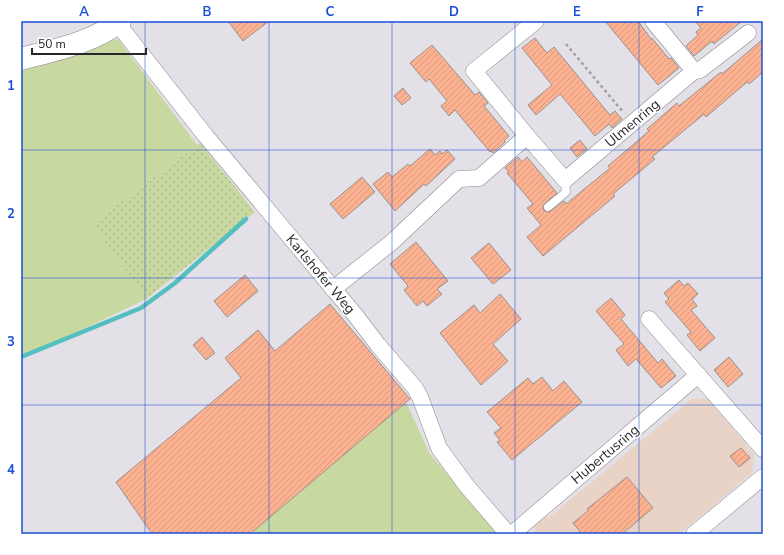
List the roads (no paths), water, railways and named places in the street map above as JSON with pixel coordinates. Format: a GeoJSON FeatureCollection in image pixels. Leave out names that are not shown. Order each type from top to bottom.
{"type":"FeatureCollection","features":[{"type":"Feature","properties":{"kind":"main road"},"geometry":{"type":"LineString","coordinates":[[21,59],[69,46],[97,34],[118,22]]}},
{"type":"Feature","properties":{"kind":"street"},"geometry":{"type":"LineString","coordinates":[[536,21],[474,71],[565,180]]}},
{"type":"Feature","properties":{"kind":"street"},"geometry":{"type":"LineString","coordinates":[[653,21],[694,71]]}},
{"type":"Feature","properties":{"kind":"street","name":"Karlshofer Weg"},"geometry":{"type":"LineString","coordinates":[[118,22],[205,135],[415,388],[420,397],[439,448],[466,485],[508,534]]}},
{"type":"Feature","properties":{"kind":"street","name":"Ulmenring"},"geometry":{"type":"LineString","coordinates":[[565,180],[694,71],[700,70],[748,33]]}},
{"type":"Feature","properties":{"kind":"street"},"geometry":{"type":"LineString","coordinates":[[333,289],[392,242],[459,179],[479,178],[527,136]]}},
{"type":"Feature","properties":{"kind":"street"},"geometry":{"type":"LineString","coordinates":[[649,319],[763,450]]}},
{"type":"Feature","properties":{"kind":"street","name":"Hubertusring"},"geometry":{"type":"LineString","coordinates":[[512,534],[698,375]]}},
{"type":"Feature","properties":{"kind":"street"},"geometry":{"type":"LineString","coordinates":[[694,534],[763,476]]}},
{"type":"Feature","properties":{"kind":"lane"},"geometry":{"type":"LineString","coordinates":[[548,207],[566,192],[565,180]]}},
{"type":"Feature","properties":{"kind":"waterway"},"geometry":{"type":"LineString","coordinates":[[21,357],[141,308],[175,283],[246,219]]}}]}
